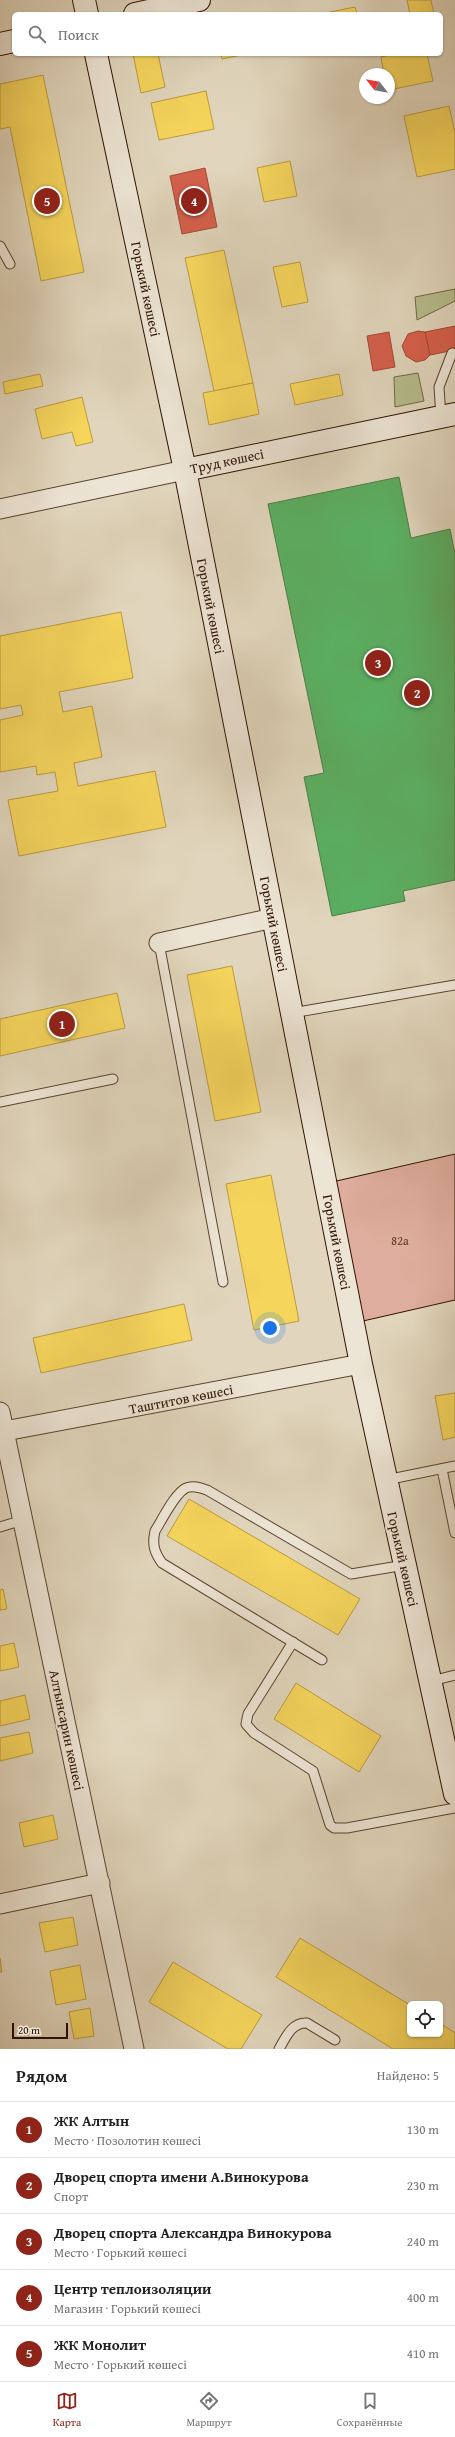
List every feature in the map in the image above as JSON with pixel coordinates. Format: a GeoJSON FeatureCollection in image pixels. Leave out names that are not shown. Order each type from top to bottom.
{"type":"FeatureCollection","features":[{"type":"Feature","properties":{"kind":"street"},"geometry":{"type":"LineString","coordinates":[[84,0],[87,12]]}},
{"type":"Feature","properties":{"kind":"street"},"geometry":{"type":"LineString","coordinates":[[144,12],[199,0]]}},
{"type":"Feature","properties":{"kind":"street"},"geometry":{"type":"LineString","coordinates":[[0,44],[12,41]]}},
{"type":"Feature","properties":{"kind":"street","name":"Горький көшесі"},"geometry":{"type":"LineString","coordinates":[[96,56],[185,470],[361,1364],[455,1794]]}},
{"type":"Feature","properties":{"kind":"street","name":"Труд көшесі"},"geometry":{"type":"LineString","coordinates":[[0,509],[448,416]]}},
{"type":"Feature","properties":{"kind":"street"},"geometry":{"type":"LineString","coordinates":[[158,943],[273,918]]}},
{"type":"Feature","properties":{"kind":"street","name":"Таштитов көшесі"},"geometry":{"type":"LineString","coordinates":[[2,1431],[361,1364]]}},
{"type":"Feature","properties":{"kind":"street","name":"Алтынсарин көшесі"},"geometry":{"type":"LineString","coordinates":[[0,1412],[2,1431],[23,1520],[134,2049]]}},
{"type":"Feature","properties":{"kind":"street"},"geometry":{"type":"LineString","coordinates":[[0,1904],[100,1883]]}},
{"type":"Feature","properties":{"kind":"lane"},"geometry":{"type":"LineString","coordinates":[[0,246],[10,264]]}},
{"type":"Feature","properties":{"kind":"lane"},"geometry":{"type":"LineString","coordinates":[[448,416],[439,387],[452,353]]}},
{"type":"Feature","properties":{"kind":"lane"},"geometry":{"type":"LineString","coordinates":[[158,943],[224,1282]]}},
{"type":"Feature","properties":{"kind":"lane"},"geometry":{"type":"LineString","coordinates":[[291,1013],[455,985]]}},
{"type":"Feature","properties":{"kind":"lane"},"geometry":{"type":"LineString","coordinates":[[0,1102],[113,1079]]}},
{"type":"Feature","properties":{"kind":"lane"},"geometry":{"type":"LineString","coordinates":[[386,1480],[455,1466]]}},
{"type":"Feature","properties":{"kind":"lane"},"geometry":{"type":"LineString","coordinates":[[442,1469],[455,1533]]}},
{"type":"Feature","properties":{"kind":"lane"},"geometry":{"type":"LineString","coordinates":[[322,1660],[169,1568],[157,1556],[153,1545],[156,1531],[179,1493],[186,1488],[194,1486],[207,1490],[351,1574],[405,1565]]}},
{"type":"Feature","properties":{"kind":"lane"},"geometry":{"type":"LineString","coordinates":[[0,1527],[23,1520]]}},
{"type":"Feature","properties":{"kind":"lane"},"geometry":{"type":"LineString","coordinates":[[293,1642],[248,1714],[246,1724],[254,1733],[313,1771],[327,1821],[334,1828],[347,1828],[455,1808]]}},
{"type":"Feature","properties":{"kind":"lane"},"geometry":{"type":"LineString","coordinates":[[431,1681],[455,1675]]}},
{"type":"Feature","properties":{"kind":"lane"},"geometry":{"type":"LineString","coordinates":[[279,2049],[292,2028],[302,2023],[312,2026],[335,2040]]}},
{"type":"Feature","properties":{"kind":"green space"},"geometry":{"type":"Polygon","coordinates":[[[455,289],[455,301],[417,320],[415,297],[455,289]]]}},
{"type":"Feature","properties":{"kind":"green space"},"geometry":{"type":"Polygon","coordinates":[[[418,373],[424,401],[395,407],[394,377],[418,373]]]}},
{"type":"Feature","properties":{"kind":"building: Жильё"},"geometry":{"type":"Polygon","coordinates":[[[407,0],[431,0],[434,12],[410,12],[407,0]]]}},
{"type":"Feature","properties":{"kind":"building: Жильё"},"geometry":{"type":"Polygon","coordinates":[[[355,7],[356,12],[330,12],[355,7]]]}},
{"type":"Feature","properties":{"kind":"building: Жильё"},"geometry":{"type":"Polygon","coordinates":[[[133,56],[158,56],[165,87],[141,93],[133,56]]]}},
{"type":"Feature","properties":{"kind":"building: Жильё"},"geometry":{"type":"Polygon","coordinates":[[[221,56],[236,56],[222,59],[221,56]]]}},
{"type":"Feature","properties":{"kind":"building: Жильё"},"geometry":{"type":"Polygon","coordinates":[[[427,56],[433,81],[395,89],[395,68],[383,68],[381,57],[427,56]]]}},
{"type":"Feature","properties":{"kind":"building: Жильё"},"geometry":{"type":"Polygon","coordinates":[[[43,75],[84,272],[41,281],[10,127],[0,129],[0,84],[43,75]]]}},
{"type":"Feature","properties":{"kind":"building: Жильё"},"geometry":{"type":"Polygon","coordinates":[[[206,91],[214,129],[159,140],[151,103],[206,91]]]}},
{"type":"Feature","properties":{"kind":"building: Жильё"},"geometry":{"type":"Polygon","coordinates":[[[449,106],[455,133],[455,169],[417,177],[404,116],[449,106]]]}},
{"type":"Feature","properties":{"kind":"building: Жильё"},"geometry":{"type":"Polygon","coordinates":[[[290,161],[297,196],[264,202],[257,168],[290,161]]]}},
{"type":"Feature","properties":{"kind":"building: Жильё"},"geometry":{"type":"Polygon","coordinates":[[[224,250],[253,383],[214,391],[185,258],[224,250]]]}},
{"type":"Feature","properties":{"kind":"building: Жильё"},"geometry":{"type":"Polygon","coordinates":[[[300,262],[308,302],[282,307],[273,267],[300,262]]]}},
{"type":"Feature","properties":{"kind":"building: Жильё"},"geometry":{"type":"Polygon","coordinates":[[[40,374],[43,386],[5,394],[3,382],[40,374]]]}},
{"type":"Feature","properties":{"kind":"building: Жильё"},"geometry":{"type":"Polygon","coordinates":[[[339,374],[343,395],[295,405],[290,384],[339,374]]]}},
{"type":"Feature","properties":{"kind":"building: Жильё"},"geometry":{"type":"Polygon","coordinates":[[[253,383],[259,414],[209,425],[203,393],[253,383]]]}},
{"type":"Feature","properties":{"kind":"building: Жильё"},"geometry":{"type":"Polygon","coordinates":[[[82,397],[93,442],[76,446],[72,432],[42,439],[35,409],[82,397]]]}},
{"type":"Feature","properties":{"kind":"building: Жильё"},"geometry":{"type":"Polygon","coordinates":[[[121,612],[133,678],[59,692],[63,712],[92,706],[102,757],[74,763],[78,786],[155,771],[166,827],[19,856],[8,800],[58,791],[55,772],[37,775],[36,766],[0,772],[0,720],[23,715],[21,705],[0,709],[0,636],[121,612]]]}},
{"type":"Feature","properties":{"kind":"building: Жильё"},"geometry":{"type":"Polygon","coordinates":[[[232,966],[261,1112],[215,1121],[187,975],[232,966]]]}},
{"type":"Feature","properties":{"kind":"building: Жильё"},"geometry":{"type":"Polygon","coordinates":[[[117,993],[125,1028],[0,1056],[0,1019],[117,993]]]}},
{"type":"Feature","properties":{"kind":"building: Жильё"},"geometry":{"type":"Polygon","coordinates":[[[271,1175],[299,1321],[254,1330],[226,1184],[271,1175]]]}},
{"type":"Feature","properties":{"kind":"building: Жильё"},"geometry":{"type":"Polygon","coordinates":[[[184,1304],[192,1340],[41,1373],[33,1338],[184,1304]]]}},
{"type":"Feature","properties":{"kind":"building: Жильё"},"geometry":{"type":"Polygon","coordinates":[[[455,1393],[455,1437],[443,1440],[435,1396],[455,1393]]]}},
{"type":"Feature","properties":{"kind":"building: Жильё"},"geometry":{"type":"Polygon","coordinates":[[[189,1499],[360,1599],[338,1635],[167,1536],[189,1499]]]}},
{"type":"Feature","properties":{"kind":"building: Жильё"},"geometry":{"type":"Polygon","coordinates":[[[3,1589],[7,1609],[0,1610],[0,1590],[3,1589]]]}},
{"type":"Feature","properties":{"kind":"building: Жильё"},"geometry":{"type":"Polygon","coordinates":[[[14,1643],[19,1667],[0,1671],[0,1646],[14,1643]]]}},
{"type":"Feature","properties":{"kind":"building: Жильё"},"geometry":{"type":"Polygon","coordinates":[[[296,1683],[381,1736],[359,1772],[274,1719],[296,1683]]]}},
{"type":"Feature","properties":{"kind":"building: Жильё"},"geometry":{"type":"Polygon","coordinates":[[[25,1695],[30,1719],[0,1726],[0,1701],[25,1695]]]}},
{"type":"Feature","properties":{"kind":"building: Жильё"},"geometry":{"type":"Polygon","coordinates":[[[29,1732],[33,1753],[0,1761],[0,1738],[29,1732]]]}},
{"type":"Feature","properties":{"kind":"building: Жильё"},"geometry":{"type":"Polygon","coordinates":[[[53,1815],[58,1839],[24,1847],[19,1823],[53,1815]]]}},
{"type":"Feature","properties":{"kind":"building: Жильё"},"geometry":{"type":"Polygon","coordinates":[[[73,1917],[78,1945],[45,1952],[39,1923],[73,1917]]]}},
{"type":"Feature","properties":{"kind":"building: Жильё"},"geometry":{"type":"Polygon","coordinates":[[[300,1938],[407,2003],[407,2037],[443,2037],[443,2025],[455,2033],[455,2049],[393,2049],[276,1977],[300,1938]]]}},
{"type":"Feature","properties":{"kind":"building: Жильё"},"geometry":{"type":"Polygon","coordinates":[[[0,1958],[2,1972],[0,1972],[0,1958]]]}},
{"type":"Feature","properties":{"kind":"building: Жильё"},"geometry":{"type":"Polygon","coordinates":[[[173,1962],[262,2015],[241,2049],[228,2049],[149,2002],[173,1962]]]}},
{"type":"Feature","properties":{"kind":"building: Жильё"},"geometry":{"type":"Polygon","coordinates":[[[80,1965],[86,1999],[56,2005],[50,1971],[80,1965]]]}},
{"type":"Feature","properties":{"kind":"building: Жильё"},"geometry":{"type":"Polygon","coordinates":[[[90,2008],[94,2036],[74,2039],[69,2012],[90,2008]]]}},
{"type":"Feature","properties":{"kind":"building: Торговля"},"geometry":{"type":"Polygon","coordinates":[[[205,168],[217,227],[182,234],[170,176],[205,168]]]}},
{"type":"Feature","properties":{"kind":"building: Торговля"},"geometry":{"type":"Polygon","coordinates":[[[455,326],[455,350],[430,355],[425,332],[455,326]]]}},
{"type":"Feature","properties":{"kind":"building: Торговля"},"geometry":{"type":"Polygon","coordinates":[[[418,331],[425,332],[430,355],[425,360],[416,362],[406,356],[402,346],[408,334],[418,331]]]}},
{"type":"Feature","properties":{"kind":"building: Торговля"},"geometry":{"type":"Polygon","coordinates":[[[389,332],[395,367],[373,371],[367,336],[389,332]]]}},
{"type":"Feature","properties":{"kind":"building: Учреждения"},"geometry":{"type":"Polygon","coordinates":[[[399,477],[411,538],[450,529],[455,554],[455,880],[403,891],[405,901],[332,916],[304,777],[324,773],[268,504],[399,477]]]}},
{"type":"Feature","properties":{"kind":"building: Прочее"},"geometry":{"type":"Polygon","coordinates":[[[455,1154],[455,1300],[363,1321],[332,1182],[455,1154]]]}},
{"type":"Feature","properties":{"kind":"place","name":"ЖК Монолит"},"geometry":{"type":"Point","coordinates":[47,201]}},
{"type":"Feature","properties":{"kind":"place","name":"Центр теплоизоляции"},"geometry":{"type":"Point","coordinates":[194,201]}},
{"type":"Feature","properties":{"kind":"place","name":"Дворец спорта Александра Винокурова"},"geometry":{"type":"Point","coordinates":[378,663]}},
{"type":"Feature","properties":{"kind":"place","name":"Дворец спорта имени А.Винокурова"},"geometry":{"type":"Point","coordinates":[417,693]}},
{"type":"Feature","properties":{"kind":"place","name":"ЖК Алтын"},"geometry":{"type":"Point","coordinates":[62,1024]}}]}
